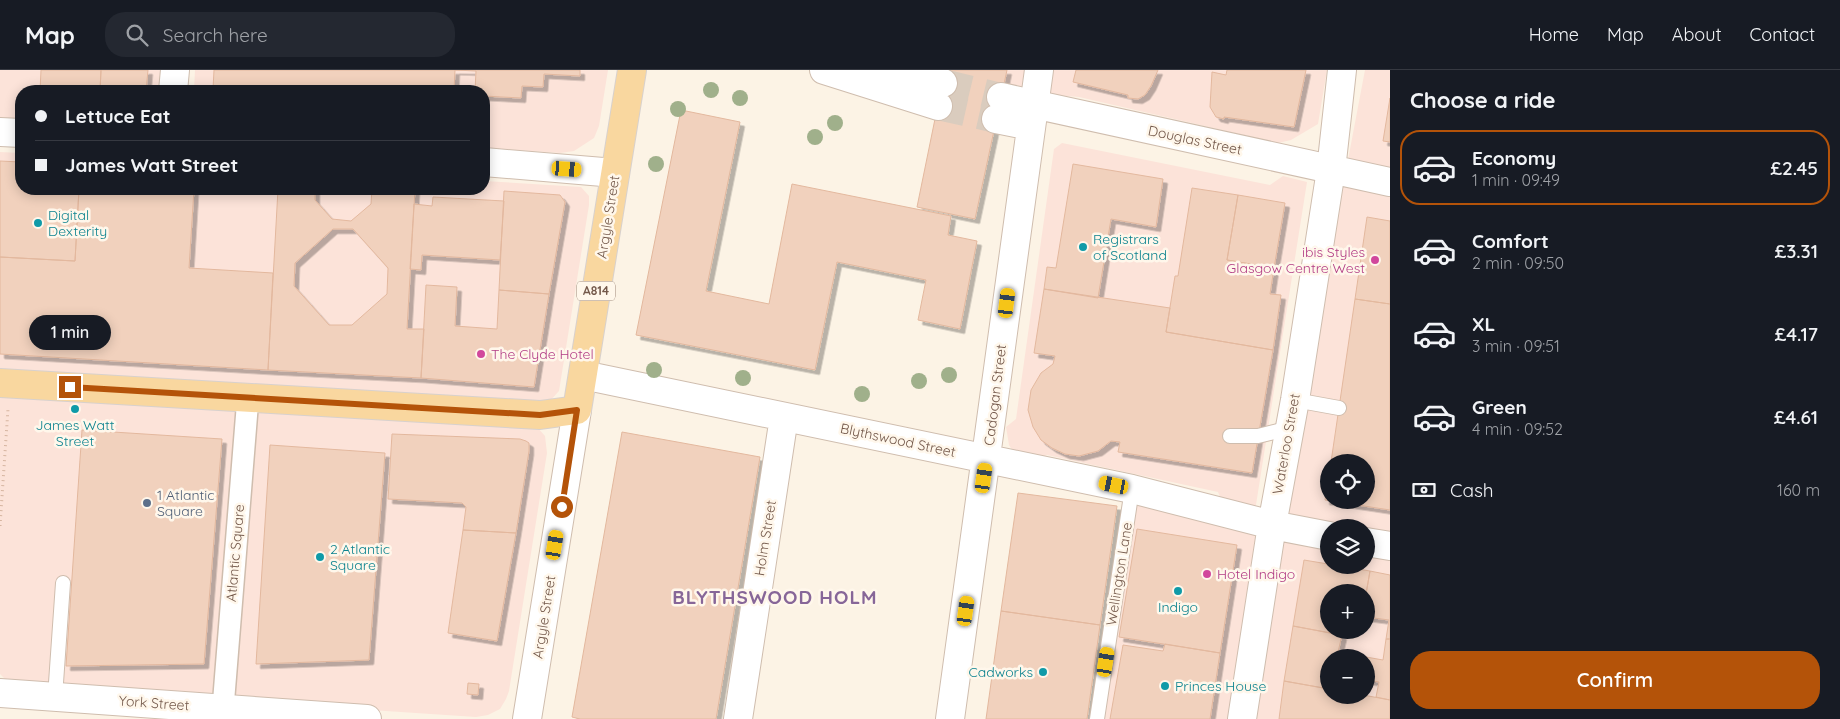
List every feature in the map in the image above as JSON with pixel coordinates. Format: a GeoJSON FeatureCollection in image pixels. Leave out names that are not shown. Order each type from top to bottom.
{"type":"FeatureCollection","features":[{"type":"Feature","properties":{"kind":"main road","name":"Argyle Street"},"geometry":{"type":"LineString","coordinates":[[577,410],[632,70]]}},
{"type":"Feature","properties":{"kind":"main road"},"geometry":{"type":"LineString","coordinates":[[5,383],[540,415],[577,410]]}},
{"type":"Feature","properties":{"kind":"street"},"geometry":{"type":"LineString","coordinates":[[174,85],[175,70]]}},
{"type":"Feature","properties":{"kind":"street"},"geometry":{"type":"LineString","coordinates":[[824,70],[940,95],[841,70]]}},
{"type":"Feature","properties":{"kind":"street","name":"Cadogan Street"},"geometry":{"type":"LineString","coordinates":[[950,719],[1039,70]]}},
{"type":"Feature","properties":{"kind":"street","name":"Waterloo Street"},"geometry":{"type":"LineString","coordinates":[[1242,719],[1272,525],[1295,400],[1330,170],[1342,70]]}},
{"type":"Feature","properties":{"kind":"street","name":"Waterloo Street"},"geometry":{"type":"LineString","coordinates":[[1330,170],[1355,70]]}},
{"type":"Feature","properties":{"kind":"street","name":"Douglas Street"},"geometry":{"type":"LineString","coordinates":[[999,108],[1390,182]]}},
{"type":"Feature","properties":{"kind":"street"},"geometry":{"type":"LineString","coordinates":[[0,132],[15,133]]}},
{"type":"Feature","properties":{"kind":"street"},"geometry":{"type":"LineString","coordinates":[[490,163],[615,173]]}},
{"type":"Feature","properties":{"kind":"street","name":"Blythswood Street"},"geometry":{"type":"LineString","coordinates":[[583,375],[1132,489],[1272,525],[1320,534]]}},
{"type":"Feature","properties":{"kind":"street","name":"Atlantic Square"},"geometry":{"type":"LineString","coordinates":[[223,708],[248,397]]}},
{"type":"Feature","properties":{"kind":"street","name":"Argyle Street"},"geometry":{"type":"LineString","coordinates":[[527,719],[577,410]]}},
{"type":"Feature","properties":{"kind":"street","name":"Holm Street"},"geometry":{"type":"LineString","coordinates":[[738,719],[784,416]]}},
{"type":"Feature","properties":{"kind":"street"},"geometry":{"type":"LineString","coordinates":[[1375,544],[1390,546]]}},
{"type":"Feature","properties":{"kind":"street","name":"York Street"},"geometry":{"type":"LineString","coordinates":[[0,693],[367,719]]}},
{"type":"Feature","properties":{"kind":"lane"},"geometry":{"type":"LineString","coordinates":[[1295,400],[1339,408]]}},
{"type":"Feature","properties":{"kind":"lane"},"geometry":{"type":"LineString","coordinates":[[1230,436],[1258,436],[1290,428]]}},
{"type":"Feature","properties":{"kind":"lane","name":"Wellington Lane"},"geometry":{"type":"LineString","coordinates":[[1097,719],[1132,489]]}},
{"type":"Feature","properties":{"kind":"lane"},"geometry":{"type":"LineString","coordinates":[[55,697],[63,583]]}},
{"type":"Feature","properties":{"kind":"path"},"geometry":{"type":"LineString","coordinates":[[0,526],[5,383]]}},
{"type":"Feature","properties":{"kind":"shaded area"},"geometry":{"type":"Polygon","coordinates":[[[0,70],[162,70],[161,85],[15,85],[15,119],[0,118],[0,70]]]}},
{"type":"Feature","properties":{"kind":"shaded area"},"geometry":{"type":"Polygon","coordinates":[[[195,70],[608,70],[599,126],[594,138],[574,151],[560,153],[490,148],[490,85],[194,85],[195,70]]]}},
{"type":"Feature","properties":{"kind":"shaded area"},"geometry":{"type":"Polygon","coordinates":[[[909,70],[1327,70],[1318,124],[1291,140],[1278,143],[1079,97],[1018,92],[909,70]]]}},
{"type":"Feature","properties":{"kind":"shaded area"},"geometry":{"type":"Polygon","coordinates":[[[1365,70],[1390,70],[1390,172],[1347,165],[1365,70]]]}},
{"type":"Feature","properties":{"kind":"shaded area"},"geometry":{"type":"Polygon","coordinates":[[[1062,143],[1270,185],[1283,176],[1307,182],[1255,511],[1222,502],[1218,492],[1047,455],[1030,462],[1016,456],[1009,445],[1006,427],[1016,419],[1054,149],[1062,143]]]}},
{"type":"Feature","properties":{"kind":"shaded area"},"geometry":{"type":"Polygon","coordinates":[[[0,152],[15,153],[15,195],[490,195],[490,181],[581,187],[589,196],[559,391],[549,402],[0,374],[0,152]]]}},
{"type":"Feature","properties":{"kind":"shaded area"},"geometry":{"type":"Polygon","coordinates":[[[1331,170],[1390,182],[1390,719],[1097,719],[1132,489],[1272,525],[1331,170]]]}},
{"type":"Feature","properties":{"kind":"shaded area"},"geometry":{"type":"Polygon","coordinates":[[[0,394],[537,427],[545,436],[547,453],[509,691],[500,709],[488,715],[476,717],[12,686],[0,674],[0,394]]]}},
{"type":"Feature","properties":{"kind":"building"},"geometry":{"type":"Polygon","coordinates":[[[41,70],[101,70],[100,85],[40,85],[41,70]]]}},
{"type":"Feature","properties":{"kind":"building"},"geometry":{"type":"Polygon","coordinates":[[[101,70],[148,70],[147,85],[100,85],[101,70]]]}},
{"type":"Feature","properties":{"kind":"building"},"geometry":{"type":"Polygon","coordinates":[[[214,70],[455,70],[454,85],[213,85],[214,70]]]}},
{"type":"Feature","properties":{"kind":"building"},"geometry":{"type":"Polygon","coordinates":[[[455,70],[580,70],[580,76],[544,74],[543,87],[522,86],[521,98],[490,96],[490,85],[475,85],[476,71],[455,70]]]}},
{"type":"Feature","properties":{"kind":"building"},"geometry":{"type":"Polygon","coordinates":[[[945,70],[1007,70],[975,219],[917,207],[945,70]]]}},
{"type":"Feature","properties":{"kind":"building"},"geometry":{"type":"Polygon","coordinates":[[[1076,70],[1158,70],[1145,95],[1138,99],[1128,98],[1128,95],[1073,82],[1076,70]]]}},
{"type":"Feature","properties":{"kind":"building"},"geometry":{"type":"Polygon","coordinates":[[[1227,70],[1306,70],[1294,127],[1216,117],[1210,107],[1212,72],[1226,75],[1227,70]]]}},
{"type":"Feature","properties":{"kind":"building"},"geometry":{"type":"Polygon","coordinates":[[[1390,98],[1390,142],[1383,141],[1390,98]]]}},
{"type":"Feature","properties":{"kind":"building"},"geometry":{"type":"Polygon","coordinates":[[[681,110],[740,122],[706,291],[769,304],[792,184],[951,216],[948,235],[977,241],[960,329],[918,320],[926,280],[837,262],[815,370],[636,335],[681,110]]]}},
{"type":"Feature","properties":{"kind":"building","name":"Digital Dexterity"},"geometry":{"type":"Polygon","coordinates":[[[0,161],[15,162],[15,195],[79,195],[75,261],[0,257],[0,161]]]}},
{"type":"Feature","properties":{"kind":"building","name":"Registrars of Scotland"},"geometry":{"type":"Polygon","coordinates":[[[1073,164],[1163,179],[1156,227],[1111,219],[1098,298],[1044,289],[1047,267],[1056,268],[1073,164]]]}},
{"type":"Feature","properties":{"kind":"building"},"geometry":{"type":"Polygon","coordinates":[[[1192,188],[1238,195],[1227,260],[1274,268],[1270,294],[1281,295],[1273,350],[1166,332],[1175,276],[1178,276],[1192,188]]]}},
{"type":"Feature","properties":{"kind":"building"},"geometry":{"type":"Polygon","coordinates":[[[504,191],[560,195],[565,202],[549,294],[499,290],[504,191]]]}},
{"type":"Feature","properties":{"kind":"building"},"geometry":{"type":"Polygon","coordinates":[[[79,195],[194,195],[189,268],[273,273],[268,370],[0,354],[0,257],[75,261],[79,195]]]}},
{"type":"Feature","properties":{"kind":"building"},"geometry":{"type":"Polygon","coordinates":[[[278,195],[315,195],[315,200],[332,219],[351,221],[371,204],[372,195],[415,195],[407,329],[424,329],[421,378],[268,370],[278,195]],[[333,229],[295,263],[294,286],[329,325],[352,325],[387,294],[388,268],[353,229],[333,229]]]}},
{"type":"Feature","properties":{"kind":"building"},"geometry":{"type":"Polygon","coordinates":[[[1238,195],[1285,203],[1274,268],[1227,260],[1238,195]]]}},
{"type":"Feature","properties":{"kind":"building"},"geometry":{"type":"Polygon","coordinates":[[[433,197],[504,201],[500,260],[422,255],[421,270],[410,269],[414,204],[432,206],[433,197]]]}},
{"type":"Feature","properties":{"kind":"building","name":"ibis Styles Glasgow Centre West"},"geometry":{"type":"Polygon","coordinates":[[[1367,217],[1390,221],[1390,304],[1355,299],[1367,217]]]}},
{"type":"Feature","properties":{"kind":"building","name":"The Clyde Hotel"},"geometry":{"type":"Polygon","coordinates":[[[426,285],[457,287],[455,326],[497,329],[499,290],[549,294],[534,387],[421,378],[426,285]]]}},
{"type":"Feature","properties":{"kind":"building"},"geometry":{"type":"Polygon","coordinates":[[[1044,289],[1170,308],[1166,332],[1273,350],[1252,473],[1118,452],[1120,442],[1111,441],[1098,451],[1079,456],[1065,454],[1041,440],[1033,427],[1028,410],[1031,390],[1041,373],[1053,364],[1055,356],[1034,353],[1044,289]]]}},
{"type":"Feature","properties":{"kind":"building"},"geometry":{"type":"Polygon","coordinates":[[[1355,299],[1390,304],[1390,510],[1375,508],[1375,454],[1332,454],[1355,299]]]}},
{"type":"Feature","properties":{"kind":"building","name":"1 Atlantic Square"},"geometry":{"type":"Polygon","coordinates":[[[82,430],[222,439],[204,664],[66,666],[82,430]]]}},
{"type":"Feature","properties":{"kind":"building"},"geometry":{"type":"Polygon","coordinates":[[[622,432],[760,457],[716,719],[580,719],[572,717],[622,432]]]}},
{"type":"Feature","properties":{"kind":"building"},"geometry":{"type":"Polygon","coordinates":[[[392,434],[520,439],[529,443],[516,533],[463,530],[466,507],[462,503],[388,499],[392,434]]]}},
{"type":"Feature","properties":{"kind":"building","name":"2 Atlantic Square"},"geometry":{"type":"Polygon","coordinates":[[[270,445],[385,453],[369,660],[256,664],[270,445]]]}},
{"type":"Feature","properties":{"kind":"building"},"geometry":{"type":"Polygon","coordinates":[[[1018,493],[1117,506],[1100,625],[1001,611],[1018,493]]]}},
{"type":"Feature","properties":{"kind":"building","name":"Indigo"},"geometry":{"type":"Polygon","coordinates":[[[1137,529],[1237,545],[1220,653],[1119,637],[1137,529]]]}},
{"type":"Feature","properties":{"kind":"building"},"geometry":{"type":"Polygon","coordinates":[[[463,530],[516,533],[497,641],[448,633],[463,530]]]}},
{"type":"Feature","properties":{"kind":"building"},"geometry":{"type":"Polygon","coordinates":[[[1304,560],[1320,563],[1320,574],[1369,574],[1368,584],[1320,584],[1320,631],[1293,626],[1304,560]]]}},
{"type":"Feature","properties":{"kind":"building"},"geometry":{"type":"Polygon","coordinates":[[[1375,572],[1390,575],[1390,639],[1386,639],[1389,620],[1375,618],[1375,584],[1368,584],[1369,574],[1375,574],[1375,572]]]}},
{"type":"Feature","properties":{"kind":"building","name":"Cadworks"},"geometry":{"type":"Polygon","coordinates":[[[1001,611],[1100,625],[1087,719],[986,719],[1001,611]]]}},
{"type":"Feature","properties":{"kind":"building"},"geometry":{"type":"Polygon","coordinates":[[[1293,626],[1320,631],[1320,639],[1341,639],[1339,649],[1320,649],[1320,687],[1284,681],[1293,626]]]}},
{"type":"Feature","properties":{"kind":"building"},"geometry":{"type":"Polygon","coordinates":[[[1386,639],[1390,639],[1390,700],[1376,697],[1379,682],[1375,681],[1375,659],[1383,660],[1386,639]]]}},
{"type":"Feature","properties":{"kind":"building","name":"Princes House"},"geometry":{"type":"Polygon","coordinates":[[[1165,644],[1220,653],[1210,719],[1110,719],[1123,645],[1163,651],[1165,644]]]}},
{"type":"Feature","properties":{"kind":"building"},"geometry":{"type":"Polygon","coordinates":[[[1284,681],[1320,687],[1320,704],[1375,704],[1375,697],[1390,700],[1390,719],[1279,719],[1284,681]]]}},
{"type":"Feature","properties":{"kind":"building"},"geometry":{"type":"Polygon","coordinates":[[[468,683],[479,684],[478,695],[467,694],[468,683]]]}},
{"type":"Feature","properties":{"kind":"tunnel"},"geometry":{"type":"LineString","coordinates":[[943,83],[1001,97]]}},
{"type":"Feature","properties":{"kind":"tunnel"},"geometry":{"type":"LineString","coordinates":[[938,106],[996,119]]}},
{"type":"Feature","properties":{"kind":"place","name":"Digital Dexterity"},"geometry":{"type":"Point","coordinates":[38,223]}},
{"type":"Feature","properties":{"kind":"place","name":"Registrars of Scotland"},"geometry":{"type":"Point","coordinates":[1083,247]}},
{"type":"Feature","properties":{"kind":"place","name":"ibis Styles Glasgow Centre West"},"geometry":{"type":"Point","coordinates":[1375,260]}},
{"type":"Feature","properties":{"kind":"place","name":"The Clyde Hotel"},"geometry":{"type":"Point","coordinates":[481,354]}},
{"type":"Feature","properties":{"kind":"place","name":"James Watt Street"},"geometry":{"type":"Point","coordinates":[75,409]}},
{"type":"Feature","properties":{"kind":"place","name":"1 Atlantic Square"},"geometry":{"type":"Point","coordinates":[147,503]}},
{"type":"Feature","properties":{"kind":"place","name":"2 Atlantic Square"},"geometry":{"type":"Point","coordinates":[320,557]}},
{"type":"Feature","properties":{"kind":"place","name":"Hotel Indigo"},"geometry":{"type":"Point","coordinates":[1207,574]}},
{"type":"Feature","properties":{"kind":"place","name":"Indigo"},"geometry":{"type":"Point","coordinates":[1178,591]}},
{"type":"Feature","properties":{"kind":"place","name":"Cadworks"},"geometry":{"type":"Point","coordinates":[1043,672]}},
{"type":"Feature","properties":{"kind":"place","name":"Princes House"},"geometry":{"type":"Point","coordinates":[1165,686]}},
{"type":"Feature","properties":{"kind":"district","name":"BLYTHSWOOD HOLM"},"geometry":{"type":"Point","coordinates":[775,597]}},
{"type":"Feature","properties":{"kind":"route"},"geometry":{"type":"LineString","coordinates":[[70,387],[540,415],[577,410],[562,507]]}}]}
